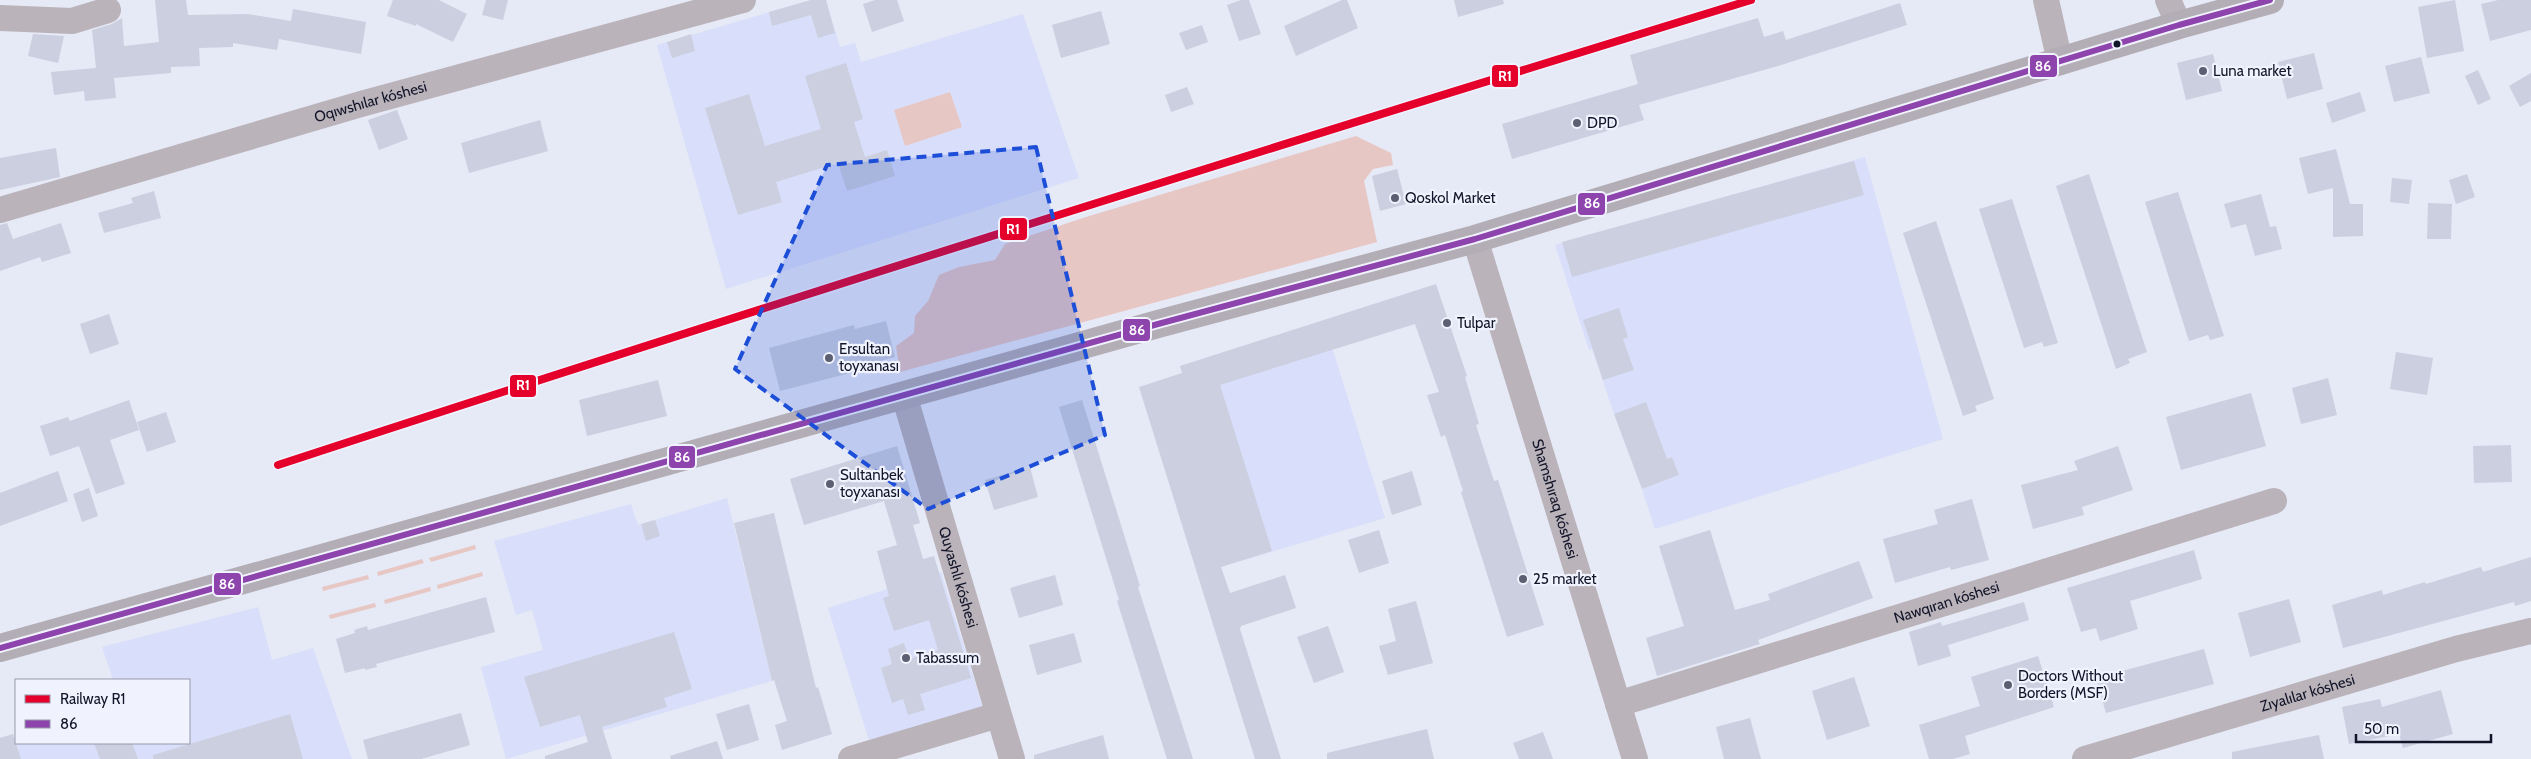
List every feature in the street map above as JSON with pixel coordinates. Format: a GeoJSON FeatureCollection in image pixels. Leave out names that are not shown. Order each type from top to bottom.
{"type":"FeatureCollection","features":[{"type":"Feature","properties":{"kind":"main road"},"geometry":{"type":"LineString","coordinates":[[0,648],[1476,239],[2060,62],[2179,24],[2270,0]]}},
{"type":"Feature","properties":{"kind":"street","name":"Oqıwshılar kóshesi"},"geometry":{"type":"LineString","coordinates":[[0,210],[362,104],[743,0]]}},
{"type":"Feature","properties":{"kind":"street"},"geometry":{"type":"LineString","coordinates":[[2046,0],[2060,62]]}},
{"type":"Feature","properties":{"kind":"street"},"geometry":{"type":"LineString","coordinates":[[2168,0],[2179,24]]}},
{"type":"Feature","properties":{"kind":"street"},"geometry":{"type":"LineString","coordinates":[[0,18],[72,21],[108,10]]}},
{"type":"Feature","properties":{"kind":"street","name":"Shamshıraq kóshesi"},"geometry":{"type":"LineString","coordinates":[[1476,239],[1635,759]]}},
{"type":"Feature","properties":{"kind":"street","name":"Quyashlı kóshesi"},"geometry":{"type":"LineString","coordinates":[[904,396],[1012,759]]}},
{"type":"Feature","properties":{"kind":"street","name":"Nawqıran kóshesi"},"geometry":{"type":"LineString","coordinates":[[1618,704],[2274,501]]}},
{"type":"Feature","properties":{"kind":"street","name":"Zıyalılar kóshesi"},"geometry":{"type":"LineString","coordinates":[[2085,759],[2456,649],[2531,630]]}},
{"type":"Feature","properties":{"kind":"street"},"geometry":{"type":"LineString","coordinates":[[851,759],[998,716]]}},
{"type":"Feature","properties":{"kind":"highlighted area"},"geometry":{"type":"Polygon","coordinates":[[[1036,147],[1105,435],[928,509],[735,369],[827,165],[1036,147]]]}},
{"type":"Feature","properties":{"kind":"shaded area"},"geometry":{"type":"Polygon","coordinates":[[[811,0],[826,0],[840,47],[855,43],[861,62],[1023,14],[1079,178],[726,289],[657,45],[811,0]]]}},
{"type":"Feature","properties":{"kind":"shaded area"},"geometry":{"type":"Polygon","coordinates":[[[950,92],[962,127],[905,146],[894,110],[950,92]]]}},
{"type":"Feature","properties":{"kind":"shaded area"},"geometry":{"type":"Polygon","coordinates":[[[1356,136],[1391,153],[1393,165],[1373,169],[1364,181],[1377,242],[900,372],[896,346],[914,333],[915,316],[928,301],[939,275],[959,267],[995,260],[1005,244],[1086,217],[1356,136]]]}},
{"type":"Feature","properties":{"kind":"shaded area"},"geometry":{"type":"Polygon","coordinates":[[[1865,157],[1943,439],[1655,529],[1642,489],[1679,475],[1672,457],[1667,459],[1614,414],[1592,349],[1589,350],[1555,245],[1865,157]]]}},
{"type":"Feature","properties":{"kind":"shaded area"},"geometry":{"type":"Polygon","coordinates":[[[1324,321],[1385,518],[1241,561],[1180,366],[1324,321]]]}},
{"type":"Feature","properties":{"kind":"shaded area"},"geometry":{"type":"Polygon","coordinates":[[[727,498],[772,681],[506,759],[481,667],[543,650],[532,610],[516,615],[494,541],[631,504],[638,525],[727,498]]]}},
{"type":"Feature","properties":{"kind":"shaded area"},"geometry":{"type":"Polygon","coordinates":[[[475,545],[476,549],[431,562],[429,558],[475,545]]]}},
{"type":"Feature","properties":{"kind":"shaded area"},"geometry":{"type":"Polygon","coordinates":[[[422,559],[424,563],[378,576],[377,572],[422,559]]]}},
{"type":"Feature","properties":{"kind":"shaded area"},"geometry":{"type":"Polygon","coordinates":[[[482,572],[483,576],[438,589],[437,585],[482,572]]]}},
{"type":"Feature","properties":{"kind":"shaded area","name":"Tabassum"},"geometry":{"type":"Polygon","coordinates":[[[941,572],[983,708],[870,744],[828,608],[941,572]]]}},
{"type":"Feature","properties":{"kind":"shaded area"},"geometry":{"type":"Polygon","coordinates":[[[368,575],[369,579],[323,591],[322,587],[368,575]]]}},
{"type":"Feature","properties":{"kind":"shaded area"},"geometry":{"type":"Polygon","coordinates":[[[430,587],[431,591],[385,604],[384,600],[430,587]]]}},
{"type":"Feature","properties":{"kind":"shaded area"},"geometry":{"type":"Polygon","coordinates":[[[375,603],[376,607],[330,619],[329,615],[375,603]]]}},
{"type":"Feature","properties":{"kind":"shaded area"},"geometry":{"type":"Polygon","coordinates":[[[258,607],[272,660],[313,648],[352,759],[21,759],[16,744],[190,744],[190,679],[113,679],[102,647],[258,607]]]}},
{"type":"Feature","properties":{"kind":"building"},"geometry":{"type":"Polygon","coordinates":[[[155,0],[186,0],[188,15],[248,14],[291,21],[293,9],[366,22],[361,54],[279,39],[277,50],[233,43],[233,47],[199,48],[200,66],[171,67],[171,73],[114,78],[116,98],[85,101],[84,91],[54,95],[51,72],[96,68],[92,30],[112,24],[122,18],[124,46],[159,42],[155,0]]]}},
{"type":"Feature","properties":{"kind":"building"},"geometry":{"type":"Polygon","coordinates":[[[393,0],[439,0],[467,14],[453,42],[416,24],[416,26],[387,16],[393,0]]]}},
{"type":"Feature","properties":{"kind":"building"},"geometry":{"type":"Polygon","coordinates":[[[486,0],[508,0],[503,20],[482,15],[486,0]]]}},
{"type":"Feature","properties":{"kind":"building"},"geometry":{"type":"Polygon","coordinates":[[[811,0],[826,0],[835,33],[818,38],[811,15],[772,26],[769,12],[811,0]]]}},
{"type":"Feature","properties":{"kind":"building"},"geometry":{"type":"Polygon","coordinates":[[[875,0],[897,0],[904,21],[872,32],[863,4],[875,0]]]}},
{"type":"Feature","properties":{"kind":"building"},"geometry":{"type":"Polygon","coordinates":[[[1241,0],[1249,0],[1261,34],[1239,41],[1227,5],[1241,0]]]}},
{"type":"Feature","properties":{"kind":"building"},"geometry":{"type":"Polygon","coordinates":[[[1342,0],[1347,0],[1358,28],[1296,56],[1284,26],[1342,0]]]}},
{"type":"Feature","properties":{"kind":"building"},"geometry":{"type":"Polygon","coordinates":[[[1454,0],[1503,0],[1504,4],[1458,17],[1454,0]]]}},
{"type":"Feature","properties":{"kind":"building"},"geometry":{"type":"Polygon","coordinates":[[[2455,0],[2464,51],[2427,58],[2418,7],[2455,0]]]}},
{"type":"Feature","properties":{"kind":"building"},"geometry":{"type":"Polygon","coordinates":[[[2498,0],[2531,0],[2531,30],[2490,41],[2481,4],[2498,0]]]}},
{"type":"Feature","properties":{"kind":"building"},"geometry":{"type":"Polygon","coordinates":[[[1900,3],[1907,25],[1778,66],[1639,105],[1644,120],[1512,159],[1502,124],[1638,84],[1630,55],[1758,18],[1764,37],[1783,31],[1786,40],[1900,3]]]}},
{"type":"Feature","properties":{"kind":"building"},"geometry":{"type":"Polygon","coordinates":[[[1101,11],[1110,44],[1061,58],[1052,25],[1101,11]]]}},
{"type":"Feature","properties":{"kind":"building"},"geometry":{"type":"Polygon","coordinates":[[[1202,25],[1208,42],[1186,50],[1179,33],[1202,25]]]}},
{"type":"Feature","properties":{"kind":"building"},"geometry":{"type":"Polygon","coordinates":[[[33,34],[64,36],[58,63],[28,56],[33,34]]]}},
{"type":"Feature","properties":{"kind":"building"},"geometry":{"type":"Polygon","coordinates":[[[691,34],[695,51],[672,58],[667,42],[691,34]]]}},
{"type":"Feature","properties":{"kind":"building"},"geometry":{"type":"Polygon","coordinates":[[[2314,53],[2323,89],[2287,99],[2278,62],[2314,53]]]}},
{"type":"Feature","properties":{"kind":"building"},"geometry":{"type":"Polygon","coordinates":[[[2213,54],[2222,91],[2186,100],[2177,63],[2213,54]]]}},
{"type":"Feature","properties":{"kind":"building"},"geometry":{"type":"Polygon","coordinates":[[[2421,57],[2430,93],[2394,102],[2385,66],[2421,57]]]}},
{"type":"Feature","properties":{"kind":"building"},"geometry":{"type":"Polygon","coordinates":[[[846,63],[863,119],[854,122],[865,157],[887,150],[895,176],[847,191],[838,163],[776,182],[782,202],[738,215],[705,108],[749,94],[765,146],[821,129],[805,76],[846,63]]]}},
{"type":"Feature","properties":{"kind":"building"},"geometry":{"type":"Polygon","coordinates":[[[2478,70],[2491,99],[2478,105],[2465,76],[2478,70]]]}},
{"type":"Feature","properties":{"kind":"building"},"geometry":{"type":"Polygon","coordinates":[[[2531,73],[2531,101],[2520,107],[2509,86],[2531,73]]]}},
{"type":"Feature","properties":{"kind":"building"},"geometry":{"type":"Polygon","coordinates":[[[1187,87],[1194,104],[1171,112],[1165,95],[1187,87]]]}},
{"type":"Feature","properties":{"kind":"building"},"geometry":{"type":"Polygon","coordinates":[[[2360,92],[2366,111],[2332,123],[2326,103],[2360,92]]]}},
{"type":"Feature","properties":{"kind":"building"},"geometry":{"type":"Polygon","coordinates":[[[397,110],[408,139],[379,150],[368,120],[397,110]]]}},
{"type":"Feature","properties":{"kind":"building"},"geometry":{"type":"Polygon","coordinates":[[[540,120],[548,151],[469,173],[461,143],[540,120]]]}},
{"type":"Feature","properties":{"kind":"building"},"geometry":{"type":"Polygon","coordinates":[[[56,148],[60,177],[0,190],[0,158],[56,148]]]}},
{"type":"Feature","properties":{"kind":"building"},"geometry":{"type":"Polygon","coordinates":[[[2336,149],[2350,204],[2363,204],[2363,236],[2333,237],[2333,188],[2308,194],[2299,158],[2336,149]]]}},
{"type":"Feature","properties":{"kind":"building"},"geometry":{"type":"Polygon","coordinates":[[[1854,161],[1864,195],[1572,277],[1562,242],[1854,161]]]}},
{"type":"Feature","properties":{"kind":"building"},"geometry":{"type":"Polygon","coordinates":[[[1397,169],[1406,204],[1380,211],[1372,176],[1397,169]]]}},
{"type":"Feature","properties":{"kind":"building"},"geometry":{"type":"Polygon","coordinates":[[[2089,174],[2147,352],[2128,359],[2130,363],[2116,369],[2056,186],[2089,174]]]}},
{"type":"Feature","properties":{"kind":"building"},"geometry":{"type":"Polygon","coordinates":[[[2467,174],[2475,197],[2456,204],[2449,180],[2467,174]]]}},
{"type":"Feature","properties":{"kind":"building"},"geometry":{"type":"Polygon","coordinates":[[[2392,178],[2412,180],[2409,204],[2390,202],[2392,178]]]}},
{"type":"Feature","properties":{"kind":"building"},"geometry":{"type":"Polygon","coordinates":[[[154,191],[161,218],[104,233],[98,213],[133,203],[131,198],[154,191]]]}},
{"type":"Feature","properties":{"kind":"building"},"geometry":{"type":"Polygon","coordinates":[[[2178,192],[2224,336],[2210,340],[2208,335],[2189,341],[2145,202],[2178,192]]]}},
{"type":"Feature","properties":{"kind":"building"},"geometry":{"type":"Polygon","coordinates":[[[2261,194],[2270,227],[2276,226],[2282,249],[2255,256],[2246,224],[2231,228],[2224,204],[2261,194]]]}},
{"type":"Feature","properties":{"kind":"building"},"geometry":{"type":"Polygon","coordinates":[[[2012,199],[2058,343],[2044,347],[2042,342],[2024,348],[1979,209],[2012,199]]]}},
{"type":"Feature","properties":{"kind":"building"},"geometry":{"type":"Polygon","coordinates":[[[2428,203],[2452,204],[2451,239],[2427,239],[2428,203]]]}},
{"type":"Feature","properties":{"kind":"building"},"geometry":{"type":"Polygon","coordinates":[[[1936,221],[1994,399],[1975,406],[1977,411],[1963,416],[1903,233],[1936,221]]]}},
{"type":"Feature","properties":{"kind":"building"},"geometry":{"type":"Polygon","coordinates":[[[7,223],[13,239],[61,223],[71,253],[42,262],[40,257],[0,271],[0,225],[7,223]]]}},
{"type":"Feature","properties":{"kind":"building"},"geometry":{"type":"Polygon","coordinates":[[[1436,284],[1467,376],[1465,377],[1479,424],[1476,425],[1494,481],[1498,480],[1544,625],[1507,637],[1445,435],[1441,437],[1427,395],[1439,392],[1415,324],[1220,385],[1272,551],[1221,567],[1230,593],[1285,575],[1296,608],[1241,626],[1240,629],[1281,759],[1255,759],[1139,387],[1182,373],[1180,366],[1436,284]]]}},
{"type":"Feature","properties":{"kind":"building"},"geometry":{"type":"Polygon","coordinates":[[[1619,308],[1628,337],[1623,339],[1634,370],[1603,380],[1583,320],[1619,308]]]}},
{"type":"Feature","properties":{"kind":"building"},"geometry":{"type":"Polygon","coordinates":[[[109,314],[119,344],[90,354],[80,324],[109,314]]]}},
{"type":"Feature","properties":{"kind":"building"},"geometry":{"type":"Polygon","coordinates":[[[886,321],[895,357],[865,365],[866,369],[780,391],[769,348],[854,325],[855,329],[886,321]]]}},
{"type":"Feature","properties":{"kind":"building"},"geometry":{"type":"Polygon","coordinates":[[[2396,352],[2433,358],[2427,395],[2390,389],[2396,352]]]}},
{"type":"Feature","properties":{"kind":"building"},"geometry":{"type":"Polygon","coordinates":[[[2328,378],[2337,415],[2301,424],[2292,388],[2328,378]]]}},
{"type":"Feature","properties":{"kind":"building"},"geometry":{"type":"Polygon","coordinates":[[[658,380],[667,416],[587,436],[579,400],[658,380]]]}},
{"type":"Feature","properties":{"kind":"building"},"geometry":{"type":"Polygon","coordinates":[[[2251,393],[2266,446],[2181,470],[2166,417],[2251,393]]]}},
{"type":"Feature","properties":{"kind":"building"},"geometry":{"type":"Polygon","coordinates":[[[129,400],[139,430],[110,440],[125,484],[96,494],[79,446],[50,456],[40,426],[68,417],[70,421],[129,400]]]}},
{"type":"Feature","properties":{"kind":"building"},"geometry":{"type":"Polygon","coordinates":[[[1082,400],[1140,586],[1138,587],[1193,759],[1167,759],[1117,601],[1119,600],[1059,407],[1082,400]]]}},
{"type":"Feature","properties":{"kind":"building"},"geometry":{"type":"Polygon","coordinates":[[[1646,402],[1667,459],[1672,457],[1679,475],[1642,489],[1614,414],[1646,402]]]}},
{"type":"Feature","properties":{"kind":"building"},"geometry":{"type":"Polygon","coordinates":[[[166,412],[176,442],[147,452],[137,422],[166,412]]]}},
{"type":"Feature","properties":{"kind":"building"},"geometry":{"type":"Polygon","coordinates":[[[2511,445],[2512,482],[2474,483],[2473,446],[2511,445]]]}},
{"type":"Feature","properties":{"kind":"building"},"geometry":{"type":"Polygon","coordinates":[[[897,446],[920,523],[913,525],[923,559],[934,556],[971,678],[920,694],[925,710],[908,715],[903,699],[892,703],[881,668],[892,664],[888,649],[904,643],[909,659],[938,650],[929,620],[894,631],[883,598],[889,596],[877,551],[897,545],[884,501],[804,525],[790,479],[897,446]]]}},
{"type":"Feature","properties":{"kind":"building"},"geometry":{"type":"Polygon","coordinates":[[[2118,446],[2133,490],[2082,507],[2084,515],[2033,529],[2021,485],[2078,470],[2074,461],[2118,446]]]}},
{"type":"Feature","properties":{"kind":"building"},"geometry":{"type":"Polygon","coordinates":[[[1030,467],[1038,497],[994,510],[985,480],[1030,467]]]}},
{"type":"Feature","properties":{"kind":"building"},"geometry":{"type":"Polygon","coordinates":[[[58,471],[68,501],[0,526],[0,493],[58,471]]]}},
{"type":"Feature","properties":{"kind":"building"},"geometry":{"type":"Polygon","coordinates":[[[1412,471],[1422,505],[1392,515],[1382,481],[1412,471]]]}},
{"type":"Feature","properties":{"kind":"building"},"geometry":{"type":"Polygon","coordinates":[[[89,488],[98,516],[82,522],[73,494],[89,488]]]}},
{"type":"Feature","properties":{"kind":"building"},"geometry":{"type":"Polygon","coordinates":[[[1972,499],[1989,560],[1951,570],[1950,567],[1895,583],[1883,539],[1938,524],[1934,510],[1972,499]]]}},
{"type":"Feature","properties":{"kind":"building"},"geometry":{"type":"Polygon","coordinates":[[[774,513],[816,688],[818,687],[832,734],[782,750],[775,725],[787,721],[774,680],[772,681],[734,523],[774,513]]]}},
{"type":"Feature","properties":{"kind":"building"},"geometry":{"type":"Polygon","coordinates":[[[655,520],[660,536],[646,541],[641,524],[655,520]]]}},
{"type":"Feature","properties":{"kind":"building"},"geometry":{"type":"Polygon","coordinates":[[[1379,530],[1389,563],[1359,573],[1348,540],[1379,530]]]}},
{"type":"Feature","properties":{"kind":"building"},"geometry":{"type":"Polygon","coordinates":[[[1710,530],[1735,610],[1770,600],[1768,594],[1859,561],[1873,598],[1758,640],[1760,644],[1657,676],[1646,638],[1684,626],[1659,546],[1710,530]]]}},
{"type":"Feature","properties":{"kind":"building"},"geometry":{"type":"Polygon","coordinates":[[[2194,550],[2202,579],[2130,601],[2138,629],[2100,641],[2096,628],[2081,632],[2067,588],[2194,550]]]}},
{"type":"Feature","properties":{"kind":"building"},"geometry":{"type":"Polygon","coordinates":[[[2531,557],[2531,601],[2515,606],[2514,602],[2343,648],[2332,605],[2382,590],[2383,595],[2481,567],[2483,572],[2531,557]]]}},
{"type":"Feature","properties":{"kind":"building"},"geometry":{"type":"Polygon","coordinates":[[[1055,575],[1063,605],[1019,618],[1010,588],[1055,575]]]}},
{"type":"Feature","properties":{"kind":"building"},"geometry":{"type":"Polygon","coordinates":[[[486,597],[495,632],[376,664],[377,667],[345,673],[336,639],[355,633],[354,630],[367,626],[368,630],[486,597]]]}},
{"type":"Feature","properties":{"kind":"building"},"geometry":{"type":"Polygon","coordinates":[[[2289,599],[2301,642],[2250,657],[2238,613],[2289,599]]]}},
{"type":"Feature","properties":{"kind":"building"},"geometry":{"type":"Polygon","coordinates":[[[1416,601],[1433,663],[1388,675],[1379,646],[1396,641],[1388,609],[1416,601]]]}},
{"type":"Feature","properties":{"kind":"building"},"geometry":{"type":"Polygon","coordinates":[[[2024,602],[2029,620],[1948,645],[1951,656],[1918,666],[1909,632],[1941,622],[1942,626],[2024,602]]]}},
{"type":"Feature","properties":{"kind":"building"},"geometry":{"type":"Polygon","coordinates":[[[1328,626],[1344,672],[1314,683],[1297,637],[1328,626]]]}},
{"type":"Feature","properties":{"kind":"building"},"geometry":{"type":"Polygon","coordinates":[[[674,632],[692,689],[664,698],[667,707],[602,727],[612,759],[545,759],[545,756],[588,742],[580,715],[540,727],[524,677],[674,632]]]}},
{"type":"Feature","properties":{"kind":"building"},"geometry":{"type":"Polygon","coordinates":[[[1074,633],[1082,662],[1037,675],[1029,645],[1074,633]]]}},
{"type":"Feature","properties":{"kind":"building"},"geometry":{"type":"Polygon","coordinates":[[[2204,649],[2214,684],[2106,713],[2096,678],[2204,649]]]}},
{"type":"Feature","properties":{"kind":"building"},"geometry":{"type":"Polygon","coordinates":[[[2038,656],[2054,707],[1965,736],[1970,754],[1953,759],[1929,759],[1919,725],[1980,706],[1971,677],[2038,656]]]}},
{"type":"Feature","properties":{"kind":"building"},"geometry":{"type":"Polygon","coordinates":[[[1854,677],[1870,726],[1827,740],[1812,691],[1854,677]]]}},
{"type":"Feature","properties":{"kind":"building"},"geometry":{"type":"Polygon","coordinates":[[[2441,690],[2453,734],[2403,748],[2399,734],[2349,744],[2342,707],[2380,699],[2382,707],[2441,690]]]}},
{"type":"Feature","properties":{"kind":"building"},"geometry":{"type":"Polygon","coordinates":[[[749,704],[759,740],[727,750],[716,714],[749,704]]]}},
{"type":"Feature","properties":{"kind":"building"},"geometry":{"type":"Polygon","coordinates":[[[461,713],[470,745],[421,759],[368,759],[363,740],[461,713]]]}},
{"type":"Feature","properties":{"kind":"building"},"geometry":{"type":"Polygon","coordinates":[[[290,714],[303,759],[153,759],[153,755],[290,714]]]}},
{"type":"Feature","properties":{"kind":"building"},"geometry":{"type":"Polygon","coordinates":[[[1750,718],[1761,759],[1724,759],[1716,727],[1750,718]]]}},
{"type":"Feature","properties":{"kind":"building"},"geometry":{"type":"Polygon","coordinates":[[[1427,729],[1434,759],[1327,759],[1327,753],[1427,729]]]}},
{"type":"Feature","properties":{"kind":"building"},"geometry":{"type":"Polygon","coordinates":[[[1543,732],[1553,759],[1519,759],[1513,743],[1543,732]]]}},
{"type":"Feature","properties":{"kind":"building"},"geometry":{"type":"Polygon","coordinates":[[[13,734],[21,759],[0,759],[0,738],[13,734]]]}},
{"type":"Feature","properties":{"kind":"building"},"geometry":{"type":"Polygon","coordinates":[[[1103,735],[1109,759],[1034,759],[1034,755],[1103,735]]]}},
{"type":"Feature","properties":{"kind":"building"},"geometry":{"type":"Polygon","coordinates":[[[2319,735],[2324,759],[2232,759],[2232,752],[2319,735]]]}},
{"type":"Feature","properties":{"kind":"building"},"geometry":{"type":"Polygon","coordinates":[[[717,741],[723,759],[671,759],[670,756],[717,741]]]}},
{"type":"Feature","properties":{"kind":"building"},"geometry":{"type":"Polygon","coordinates":[[[94,744],[132,744],[138,759],[100,759],[94,744]]]}},
{"type":"Feature","properties":{"kind":"rail line","name":"R1"},"geometry":{"type":"LineString","coordinates":[[278,465],[1013,229],[1751,0]]}},
{"type":"Feature","properties":{"kind":"transit line","name":"86"},"geometry":{"type":"LineString","coordinates":[[0,648],[1158,324],[1475,239],[2179,25],[2270,0]]}},
{"type":"Feature","properties":{"kind":"place","name":"Luna market"},"geometry":{"type":"Point","coordinates":[2203,71]}},
{"type":"Feature","properties":{"kind":"place","name":"DPD"},"geometry":{"type":"Point","coordinates":[1577,123]}},
{"type":"Feature","properties":{"kind":"place","name":"Qoskol Market"},"geometry":{"type":"Point","coordinates":[1395,198]}},
{"type":"Feature","properties":{"kind":"place","name":"Tulpar"},"geometry":{"type":"Point","coordinates":[1447,323]}},
{"type":"Feature","properties":{"kind":"place","name":"Ersultan toyxanası"},"geometry":{"type":"Point","coordinates":[829,358]}},
{"type":"Feature","properties":{"kind":"place","name":"Sultanbek toyxanası"},"geometry":{"type":"Point","coordinates":[830,484]}},
{"type":"Feature","properties":{"kind":"place","name":"25 market"},"geometry":{"type":"Point","coordinates":[1523,579]}},
{"type":"Feature","properties":{"kind":"place","name":"Tabassum"},"geometry":{"type":"Point","coordinates":[906,658]}},
{"type":"Feature","properties":{"kind":"place","name":"Doctors Without Borders (MSF)"},"geometry":{"type":"Point","coordinates":[2008,685]}}]}
